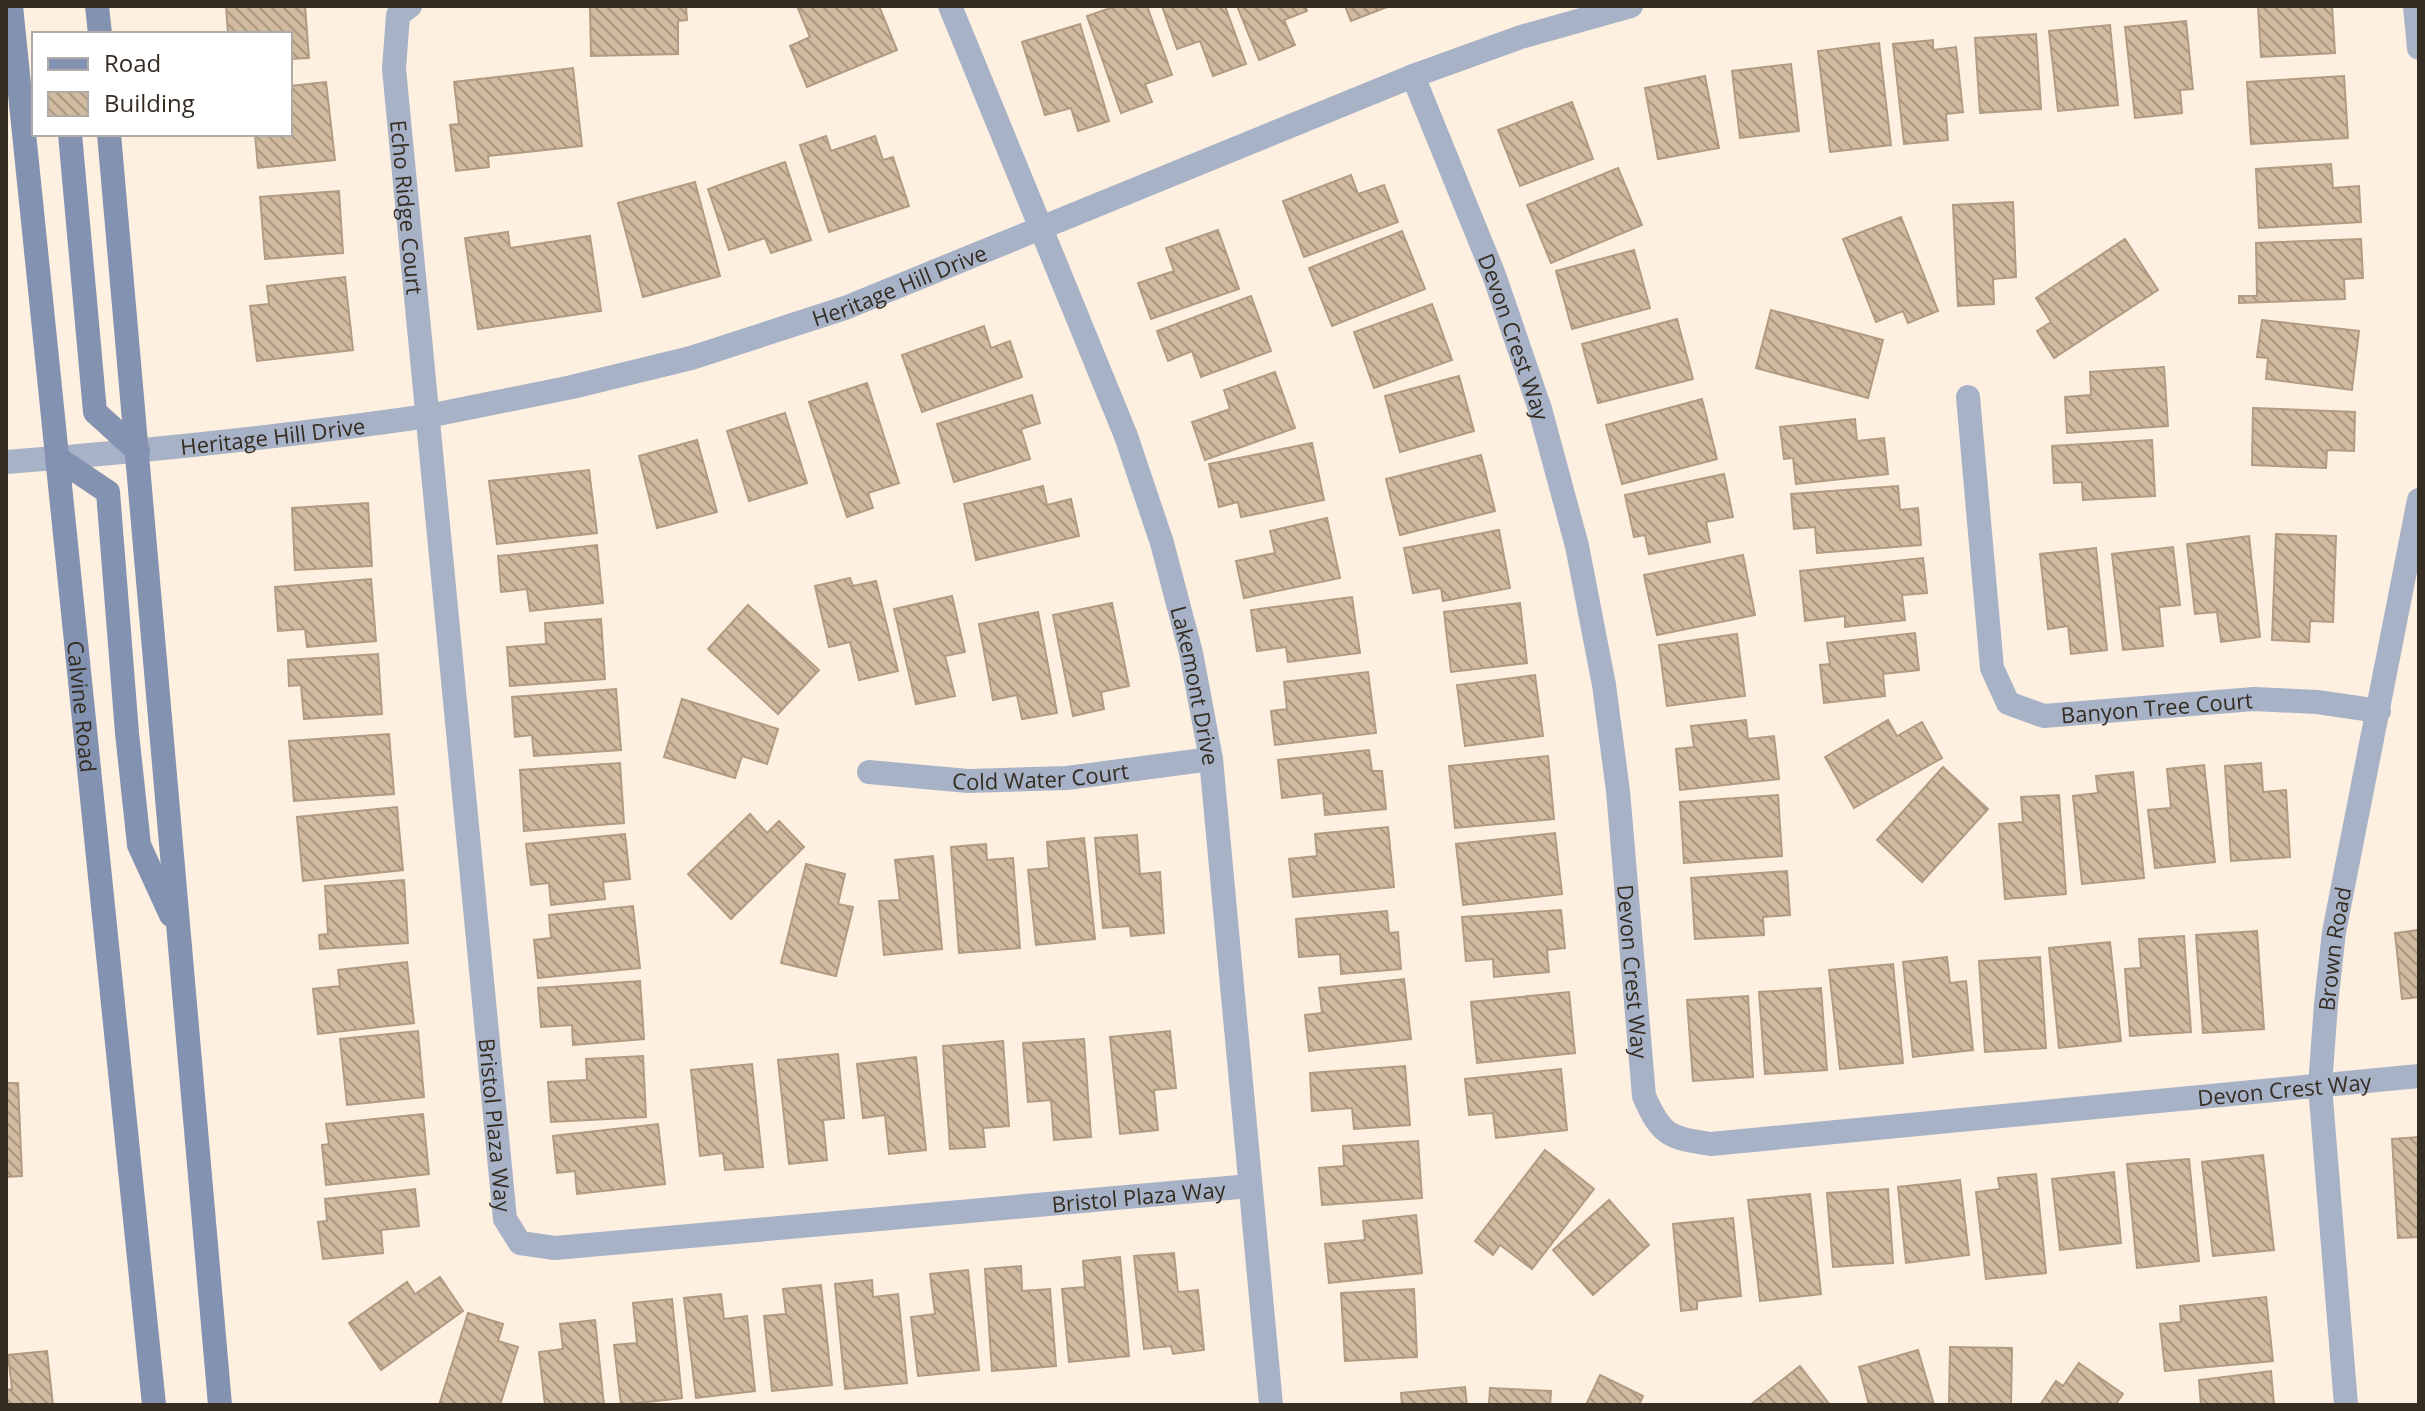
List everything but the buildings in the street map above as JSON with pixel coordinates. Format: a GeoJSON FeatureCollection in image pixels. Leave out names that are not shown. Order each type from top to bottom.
{"type":"FeatureCollection","features":[{"type":"Feature","properties":{"kind":"main road"},"geometry":{"type":"LineString","coordinates":[[11,6],[32,33]]}},
{"type":"Feature","properties":{"kind":"main road","name":"Calvine Road"},"geometry":{"type":"LineString","coordinates":[[11,6],[154,1405]]}},
{"type":"Feature","properties":{"kind":"main road"},"geometry":{"type":"LineString","coordinates":[[97,6],[100,32]]}},
{"type":"Feature","properties":{"kind":"main road"},"geometry":{"type":"LineString","coordinates":[[70,136],[95,412],[138,451]]}},
{"type":"Feature","properties":{"kind":"main road"},"geometry":{"type":"LineString","coordinates":[[109,136],[220,1405]]}},
{"type":"Feature","properties":{"kind":"main road"},"geometry":{"type":"LineString","coordinates":[[57,458],[108,492],[139,845],[179,932]]}},
{"type":"Feature","properties":{"kind":"street","name":"Echo Ridge Court"},"geometry":{"type":"LineString","coordinates":[[410,6],[398,15],[394,69],[428,416]]}},
{"type":"Feature","properties":{"kind":"street","name":"Lakemont Drive"},"geometry":{"type":"LineString","coordinates":[[950,6],[1126,436],[1162,543],[1191,653],[1211,759],[1271,1405]]}},
{"type":"Feature","properties":{"kind":"street","name":"Heritage Hill Drive"},"geometry":{"type":"LineString","coordinates":[[6,462],[331,430],[428,416],[572,387],[691,358],[845,308],[1413,76],[1521,37],[1631,6]]}},
{"type":"Feature","properties":{"kind":"street"},"geometry":{"type":"LineString","coordinates":[[2415,6],[2419,48]]}},
{"type":"Feature","properties":{"kind":"street","name":"Devon Crest Way"},"geometry":{"type":"LineString","coordinates":[[1413,76],[1494,275],[1540,409],[1577,546],[1604,685],[1618,791],[1644,1096],[1654,1119],[1666,1132],[1682,1140],[1711,1144],[2419,1076]]}},
{"type":"Feature","properties":{"kind":"street","name":"Banyon Tree Court"},"geometry":{"type":"LineString","coordinates":[[1968,397],[1992,668],[2008,703],[2044,716],[2254,699],[2317,702],[2379,711]]}},
{"type":"Feature","properties":{"kind":"street","name":"Bristol Plaza Way"},"geometry":{"type":"LineString","coordinates":[[428,416],[505,1219],[520,1243],[555,1248],[1250,1186]]}},
{"type":"Feature","properties":{"kind":"street","name":"Brown Road"},"geometry":{"type":"LineString","coordinates":[[2346,1405],[2320,1086],[2326,1004],[2334,932],[2419,500]]}},
{"type":"Feature","properties":{"kind":"street","name":"Cold Water Court"},"geometry":{"type":"LineString","coordinates":[[869,772],[968,781],[1067,778],[1211,759]]}}]}
